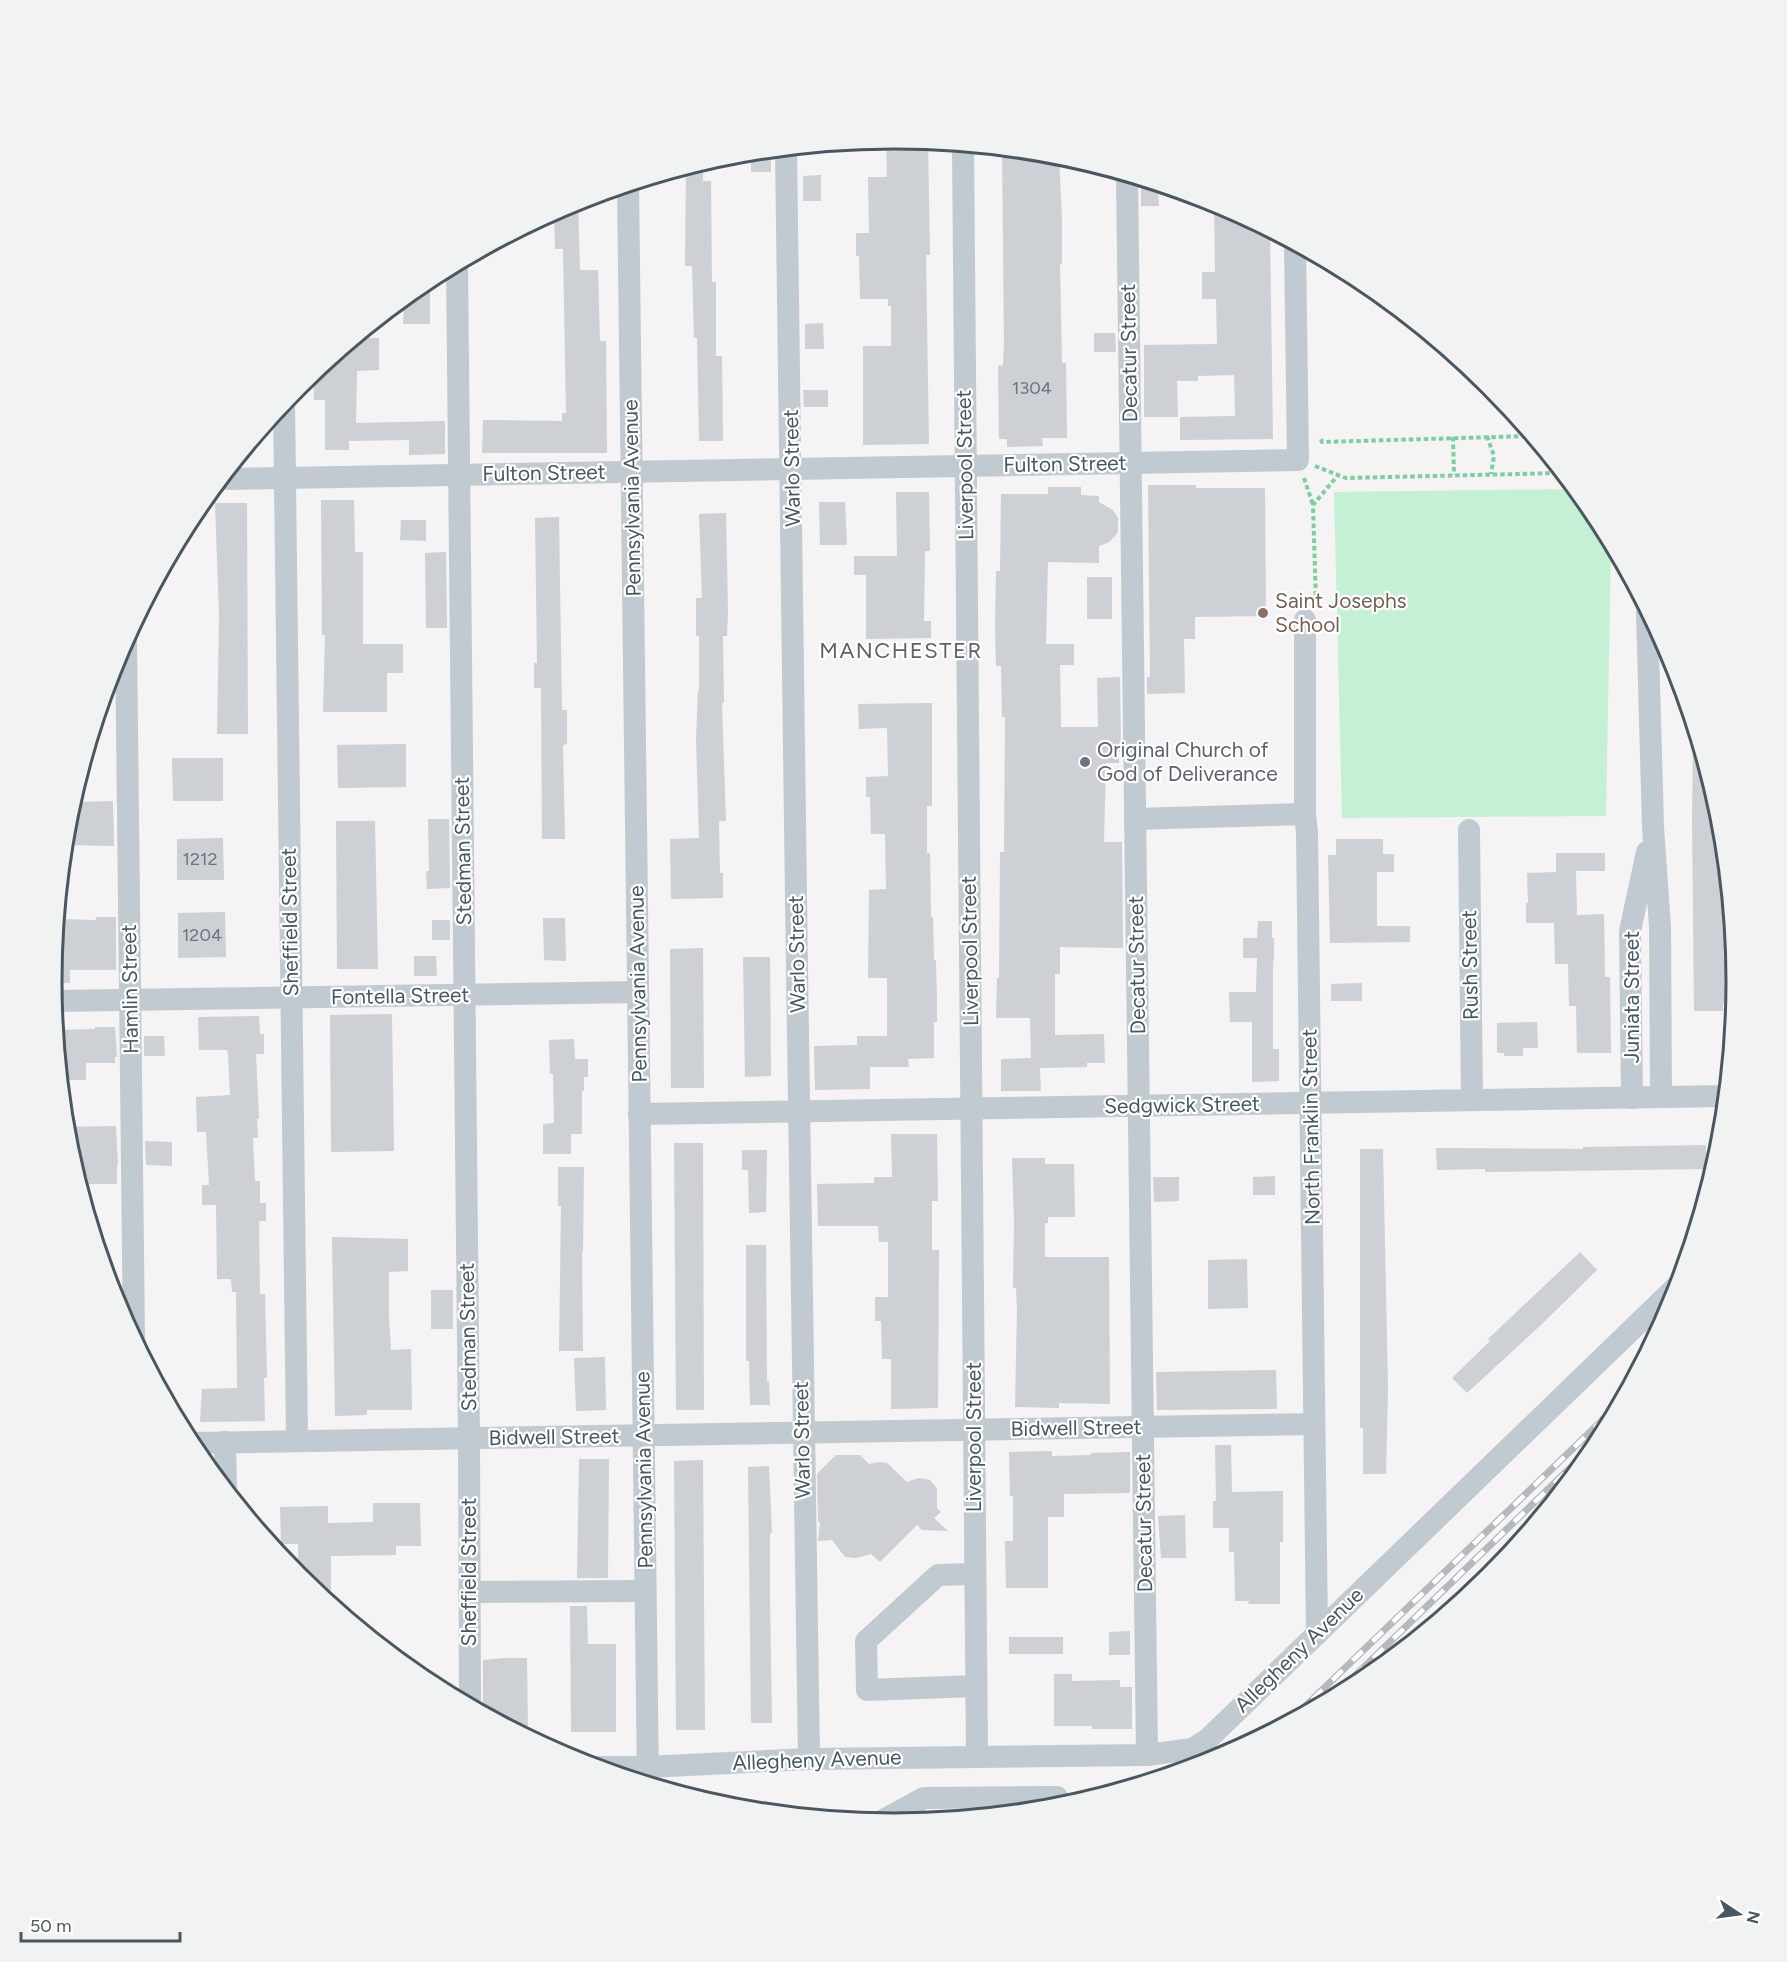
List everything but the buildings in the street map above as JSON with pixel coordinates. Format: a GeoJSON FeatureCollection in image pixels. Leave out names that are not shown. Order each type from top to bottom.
{"type":"FeatureCollection","features":[{"type":"Feature","properties":{"kind":"street","name":"Liverpool Street"},"geometry":{"type":"LineString","coordinates":[[963,152],[977,1756]]}},
{"type":"Feature","properties":{"kind":"street","name":"Warlo Street"},"geometry":{"type":"LineString","coordinates":[[786,156],[792,469],[802,1433],[809,1759]]}},
{"type":"Feature","properties":{"kind":"street","name":"Decatur Street"},"geometry":{"type":"LineString","coordinates":[[1127,183],[1147,1755]]}},
{"type":"Feature","properties":{"kind":"street","name":"Pennsylvania Avenue"},"geometry":{"type":"LineString","coordinates":[[628,192],[648,1775]]}},
{"type":"Feature","properties":{"kind":"street"},"geometry":{"type":"LineString","coordinates":[[1295,252],[1298,449]]}},
{"type":"Feature","properties":{"kind":"street","name":"Stedman Street"},"geometry":{"type":"LineString","coordinates":[[457,273],[469,1438]]}},
{"type":"Feature","properties":{"kind":"street","name":"Sheffield Street"},"geometry":{"type":"LineString","coordinates":[[284,415],[297,1441]]}},
{"type":"Feature","properties":{"kind":"street","name":"Fulton Street"},"geometry":{"type":"LineString","coordinates":[[230,479],[1131,463],[1298,449]]}},
{"type":"Feature","properties":{"kind":"street","name":"North Franklin Street"},"geometry":{"type":"LineString","coordinates":[[1305,620],[1305,814],[1317,1634]]}},
{"type":"Feature","properties":{"kind":"street","name":"Juniata Street"},"geometry":{"type":"LineString","coordinates":[[1648,630],[1653,827],[1660,927],[1661,1097]]}},
{"type":"Feature","properties":{"kind":"street","name":"Hamlin Street"},"geometry":{"type":"LineString","coordinates":[[126,660],[134,1319]]}},
{"type":"Feature","properties":{"kind":"street"},"geometry":{"type":"LineString","coordinates":[[1135,819],[1305,814]]}},
{"type":"Feature","properties":{"kind":"street","name":"Juniata Street"},"geometry":{"type":"LineString","coordinates":[[1632,1098],[1630,931],[1653,827]]}},
{"type":"Feature","properties":{"kind":"street","name":"Rush Street"},"geometry":{"type":"LineString","coordinates":[[1469,830],[1472,1101]]}},
{"type":"Feature","properties":{"kind":"street","name":"Fontella Street"},"geometry":{"type":"LineString","coordinates":[[62,1001],[638,992]]}},
{"type":"Feature","properties":{"kind":"street","name":"Sedgwick Street"},"geometry":{"type":"LineString","coordinates":[[639,1114],[1717,1096]]}},
{"type":"Feature","properties":{"kind":"street","name":"Allegheny Avenue"},"geometry":{"type":"LineString","coordinates":[[648,1775],[809,1759],[1147,1755],[1192,1749],[1208,1739],[1661,1302]]}},
{"type":"Feature","properties":{"kind":"street","name":"Bidwell Street"},"geometry":{"type":"LineString","coordinates":[[202,1443],[1314,1424]]}},
{"type":"Feature","properties":{"kind":"street","name":"Sheffield Street"},"geometry":{"type":"LineString","coordinates":[[469,1438],[470,1698]]}},
{"type":"Feature","properties":{"kind":"street"},"geometry":{"type":"LineString","coordinates":[[225,1442],[226,1477]]}},
{"type":"Feature","properties":{"kind":"street"},"geometry":{"type":"LineString","coordinates":[[975,1574],[938,1575],[866,1641],[867,1690],[976,1686]]}},
{"type":"Feature","properties":{"kind":"street"},"geometry":{"type":"LineString","coordinates":[[469,1592],[645,1591]]}},
{"type":"Feature","properties":{"kind":"street"},"geometry":{"type":"LineString","coordinates":[[897,1813],[924,1798],[1056,1797]]}},
{"type":"Feature","properties":{"kind":"path"},"geometry":{"type":"LineString","coordinates":[[1298,449],[1321,434],[1322,442],[1522,436]]}},
{"type":"Feature","properties":{"kind":"path"},"geometry":{"type":"LineString","coordinates":[[1487,436],[1494,456],[1491,474]]}},
{"type":"Feature","properties":{"kind":"path"},"geometry":{"type":"LineString","coordinates":[[1453,437],[1454,476]]}},
{"type":"Feature","properties":{"kind":"path"},"geometry":{"type":"LineString","coordinates":[[1305,620],[1316,613],[1317,577],[1312,505],[1338,475],[1346,478],[1552,473]]}},
{"type":"Feature","properties":{"kind":"green space"},"geometry":{"type":"Polygon","coordinates":[[[1564,489],[1611,560],[1606,816],[1342,818],[1334,492],[1564,489]]]}},
{"type":"Feature","properties":{"kind":"railway"},"geometry":{"type":"LineString","coordinates":[[1311,1701],[1595,1427]]}},
{"type":"Feature","properties":{"kind":"railway"},"geometry":{"type":"LineString","coordinates":[[1363,1668],[1562,1476]]}},
{"type":"Feature","properties":{"kind":"place","name":"Saint Josephs School"},"geometry":{"type":"Point","coordinates":[1263,613]}},
{"type":"Feature","properties":{"kind":"place","name":"Original Church of God of Deliverance"},"geometry":{"type":"Point","coordinates":[1085,762]}},
{"type":"Feature","properties":{"kind":"district","name":"MANCHESTER"},"geometry":{"type":"Point","coordinates":[901,650]}}]}
